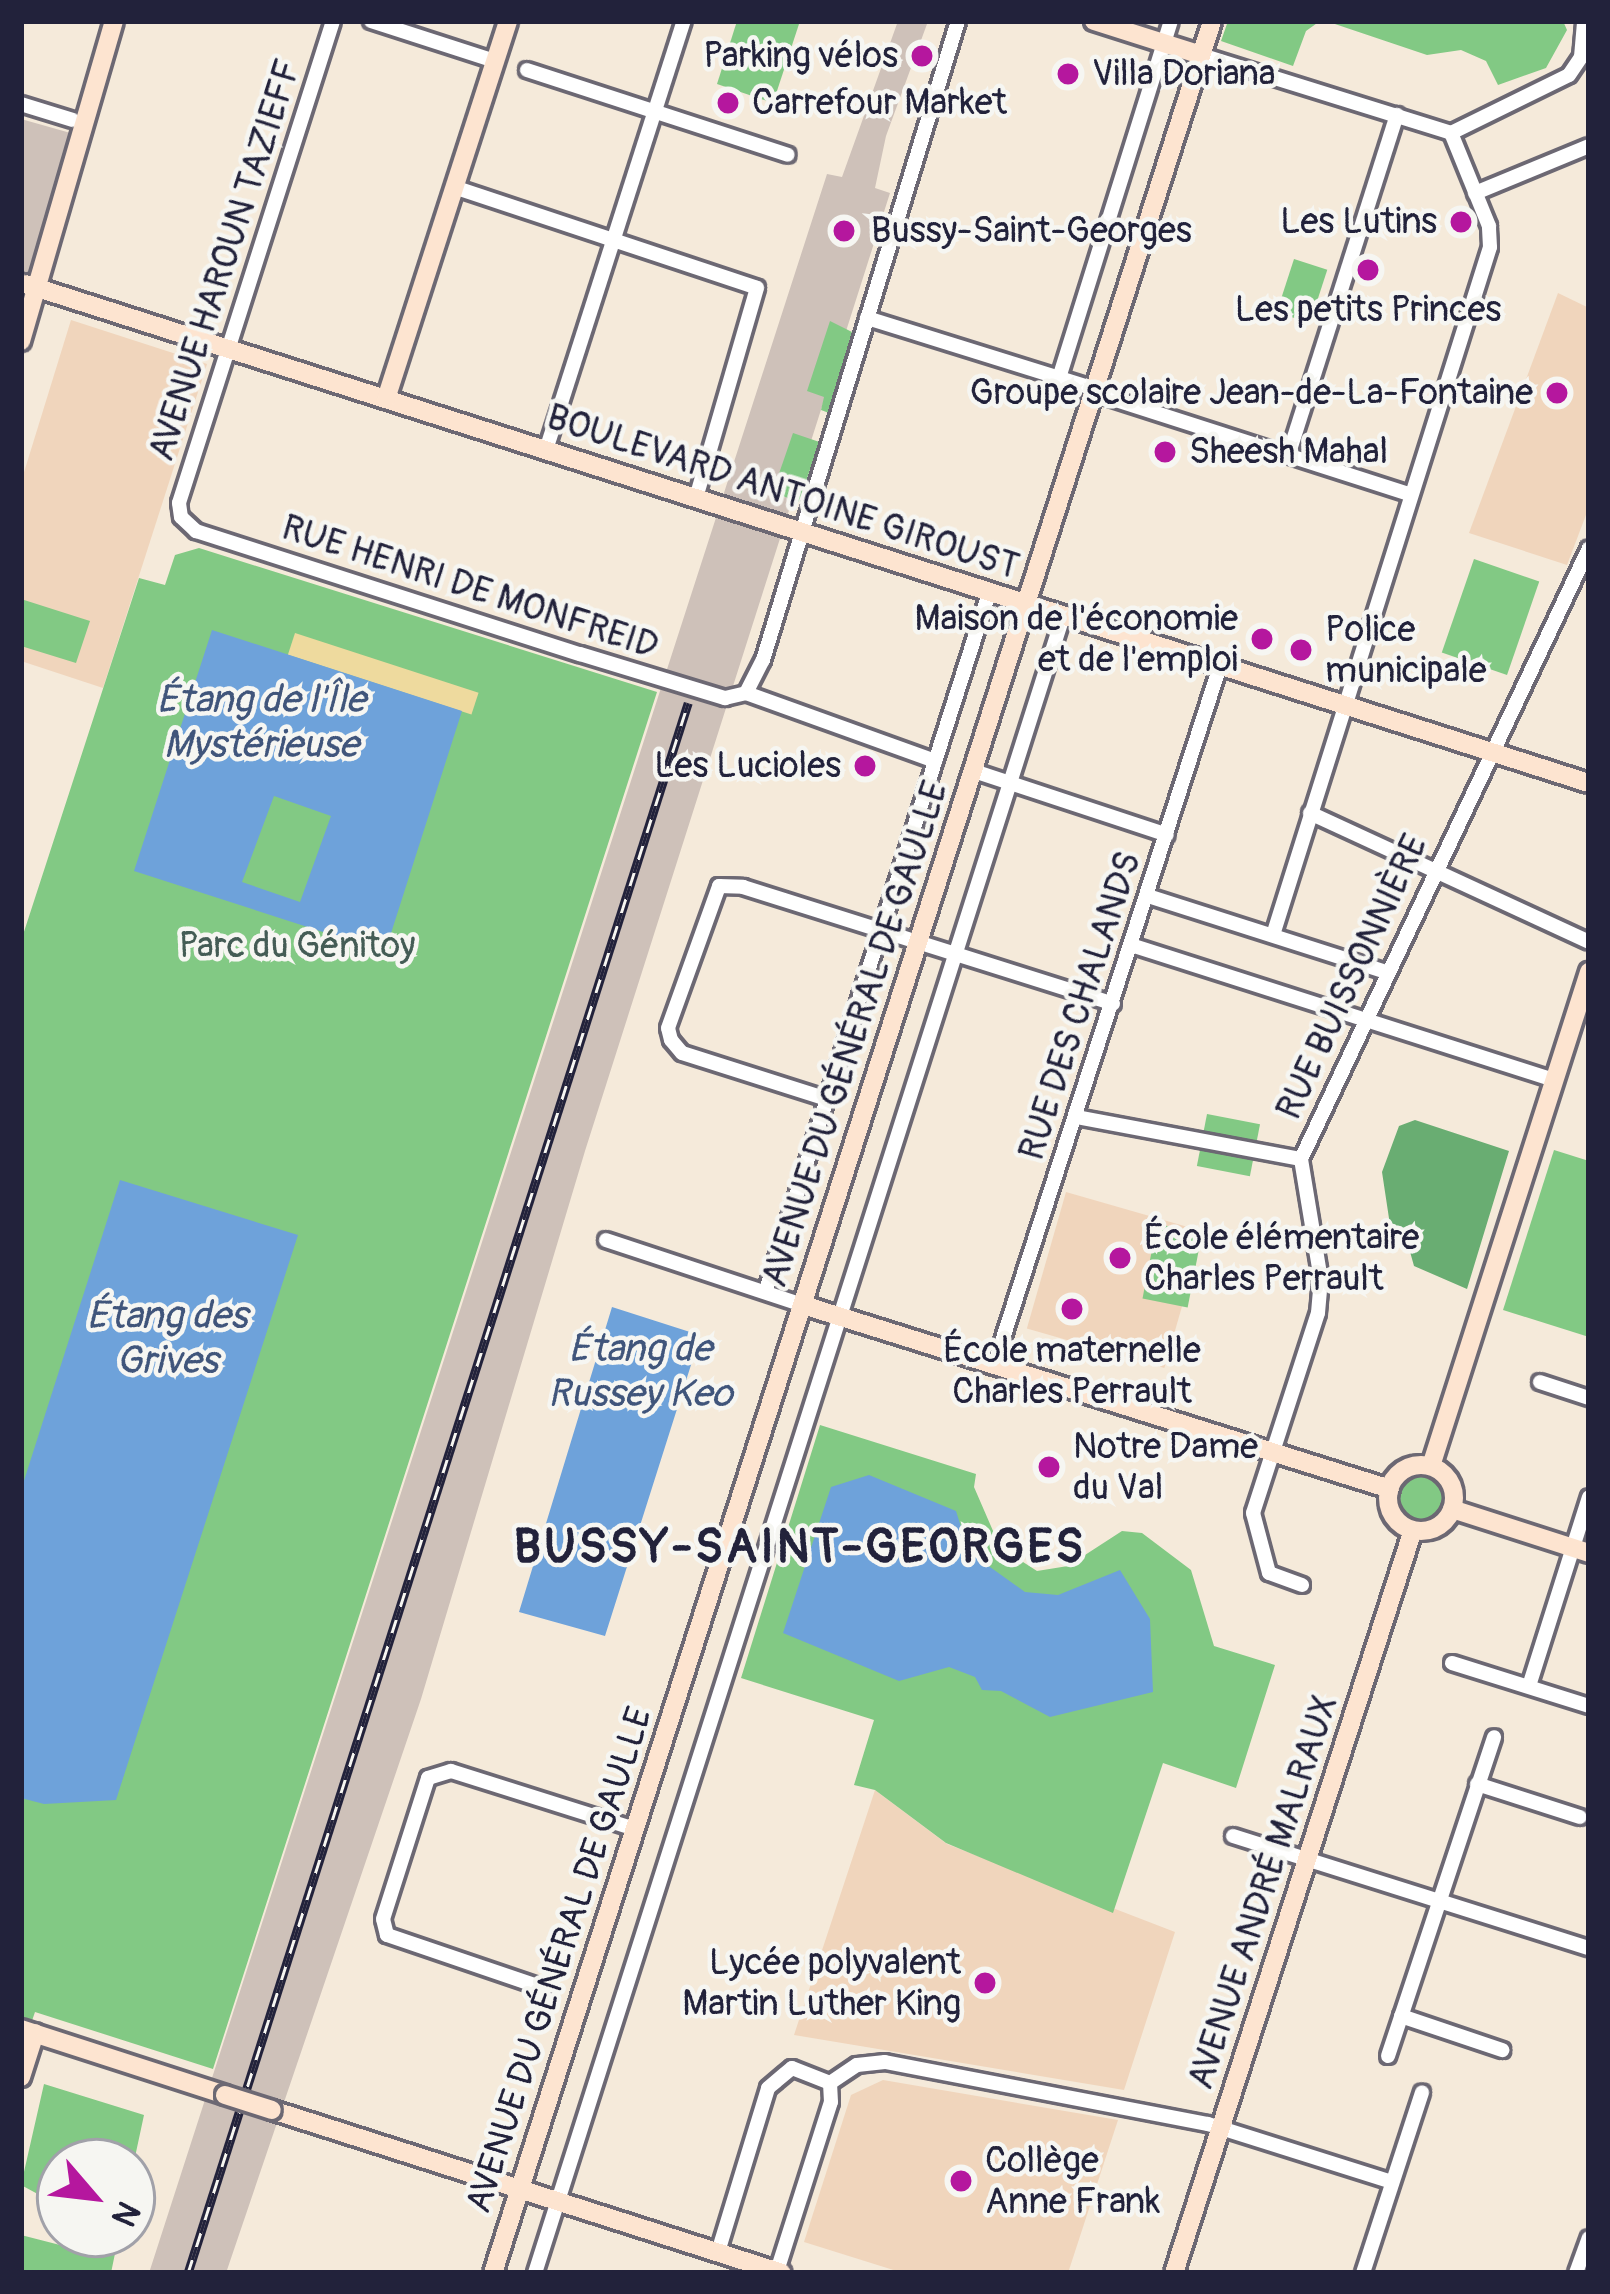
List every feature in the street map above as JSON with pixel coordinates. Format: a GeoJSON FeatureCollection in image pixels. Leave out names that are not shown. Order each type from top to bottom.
{"type":"FeatureCollection","features":[{"type":"Feature","properties":{"kind":"street"},"geometry":{"type":"LineString","coordinates":[[21,341],[28,290],[102,21]]}},
{"type":"Feature","properties":{"kind":"street"},"geometry":{"type":"LineString","coordinates":[[28,290],[114,21]]}},
{"type":"Feature","properties":{"kind":"street","name":"AVENUE HAROUN TAZIEFF"},"geometry":{"type":"LineString","coordinates":[[181,518],[179,503],[333,21]]}},
{"type":"Feature","properties":{"kind":"street"},"geometry":{"type":"LineString","coordinates":[[371,21],[495,61]]}},
{"type":"Feature","properties":{"kind":"street"},"geometry":{"type":"LineString","coordinates":[[386,399],[508,21]]}},
{"type":"Feature","properties":{"kind":"street"},"geometry":{"type":"LineString","coordinates":[[546,450],[684,21]]}},
{"type":"Feature","properties":{"kind":"street"},"geometry":{"type":"LineString","coordinates":[[746,693],[764,660],[958,21]]}},
{"type":"Feature","properties":{"kind":"street"},"geometry":{"type":"LineString","coordinates":[[1094,21],[1451,133],[1569,75],[1581,57],[1584,21]]}},
{"type":"Feature","properties":{"kind":"street"},"geometry":{"type":"LineString","coordinates":[[1059,378],[1172,21]]}},
{"type":"Feature","properties":{"kind":"street","name":"AVENUE DU GÉNÉRAL DE GAULLE"},"geometry":{"type":"LineString","coordinates":[[493,2273],[1211,21]]}},
{"type":"Feature","properties":{"kind":"street"},"geometry":{"type":"LineString","coordinates":[[527,70],[788,155]]}},
{"type":"Feature","properties":{"kind":"street"},"geometry":{"type":"LineString","coordinates":[[21,104],[73,120]]}},
{"type":"Feature","properties":{"kind":"street"},"geometry":{"type":"LineString","coordinates":[[1288,453],[1396,115]]}},
{"type":"Feature","properties":{"kind":"street"},"geometry":{"type":"LineString","coordinates":[[1273,935],[1490,247],[1451,133]]}},
{"type":"Feature","properties":{"kind":"street"},"geometry":{"type":"LineString","coordinates":[[1475,193],[1589,146]]}},
{"type":"Feature","properties":{"kind":"street"},"geometry":{"type":"LineString","coordinates":[[454,188],[757,288],[696,498]]}},
{"type":"Feature","properties":{"kind":"street","name":"BOULEVARD ANTOINE GIROUST"},"geometry":{"type":"LineString","coordinates":[[28,290],[228,348],[1589,783]]}},
{"type":"Feature","properties":{"kind":"street"},"geometry":{"type":"LineString","coordinates":[[866,318],[1411,495]]}},
{"type":"Feature","properties":{"kind":"street","name":"RUE HENRI DE MONFREID"},"geometry":{"type":"LineString","coordinates":[[181,518],[196,531],[725,698],[746,693],[935,761]]}},
{"type":"Feature","properties":{"kind":"street","name":"RUE BUISSONNIÈRE"},"geometry":{"type":"LineString","coordinates":[[1302,1585],[1269,1574],[1253,1513],[1321,1280],[1300,1159],[1589,548]]}},
{"type":"Feature","properties":{"kind":"street"},"geometry":{"type":"LineString","coordinates":[[766,1290],[989,593]]}},
{"type":"Feature","properties":{"kind":"street","name":"AVENUE DU GÉNÉRAL DE GAULLE"},"geometry":{"type":"LineString","coordinates":[[536,2273],[1064,617]]}},
{"type":"Feature","properties":{"kind":"street","name":"RUE DES CHALANDS"},"geometry":{"type":"LineString","coordinates":[[995,1363],[1220,666]]}},
{"type":"Feature","properties":{"kind":"street"},"geometry":{"type":"LineString","coordinates":[[974,771],[1167,835]]}},
{"type":"Feature","properties":{"kind":"street"},"geometry":{"type":"LineString","coordinates":[[1310,813],[1589,942]]}},
{"type":"Feature","properties":{"kind":"street"},"geometry":{"type":"LineString","coordinates":[[827,1099],[682,1053],[671,1040],[709,899],[719,886],[743,887],[1113,1004]]}},
{"type":"Feature","properties":{"kind":"street"},"geometry":{"type":"LineString","coordinates":[[1148,896],[1386,971]]}},
{"type":"Feature","properties":{"kind":"street"},"geometry":{"type":"LineString","coordinates":[[1131,945],[1554,1080]]}},
{"type":"Feature","properties":{"kind":"street"},"geometry":{"type":"LineString","coordinates":[[1431,1466],[1589,972]]}},
{"type":"Feature","properties":{"kind":"street"},"geometry":{"type":"LineString","coordinates":[[1076,1117],[1300,1159]]}},
{"type":"Feature","properties":{"kind":"street"},"geometry":{"type":"LineString","coordinates":[[605,1240],[1390,1489]]}},
{"type":"Feature","properties":{"kind":"street"},"geometry":{"type":"LineString","coordinates":[[1540,1382],[1589,1398]]}},
{"type":"Feature","properties":{"kind":"street"},"geometry":{"type":"LineString","coordinates":[[1431,1466],[1448,1478],[1453,1509],[1437,1527],[1413,1530],[1394,1516],[1390,1489],[1401,1472],[1431,1466]]}},
{"type":"Feature","properties":{"kind":"street"},"geometry":{"type":"LineString","coordinates":[[1529,1686],[1581,1551],[1589,1497]]}},
{"type":"Feature","properties":{"kind":"street"},"geometry":{"type":"LineString","coordinates":[[1453,1509],[1581,1551]]}},
{"type":"Feature","properties":{"kind":"street","name":"AVENUE ANDRÉ MALRAUX"},"geometry":{"type":"LineString","coordinates":[[1174,2273],[1413,1530]]}},
{"type":"Feature","properties":{"kind":"street"},"geometry":{"type":"LineString","coordinates":[[1452,1663],[1589,1706]]}},
{"type":"Feature","properties":{"kind":"street"},"geometry":{"type":"LineString","coordinates":[[1388,2056],[1493,1737]]}},
{"type":"Feature","properties":{"kind":"street"},"geometry":{"type":"LineString","coordinates":[[543,1988],[387,1935],[383,1919],[428,1778],[451,1771],[635,1828]]}},
{"type":"Feature","properties":{"kind":"street"},"geometry":{"type":"LineString","coordinates":[[1478,1784],[1580,1817]]}},
{"type":"Feature","properties":{"kind":"street"},"geometry":{"type":"LineString","coordinates":[[1233,1836],[1589,1948]]}},
{"type":"Feature","properties":{"kind":"street"},"geometry":{"type":"LineString","coordinates":[[1401,2016],[1502,2050]]}},
{"type":"Feature","properties":{"kind":"street"},"geometry":{"type":"LineString","coordinates":[[21,2077],[28,2031],[780,2272],[832,2102],[830,2083]]}},
{"type":"Feature","properties":{"kind":"street"},"geometry":{"type":"LineString","coordinates":[[830,2083],[857,2065],[885,2062],[1221,2127],[1392,2182]]}},
{"type":"Feature","properties":{"kind":"street"},"geometry":{"type":"LineString","coordinates":[[718,2252],[768,2088],[792,2068],[830,2083]]}},
{"type":"Feature","properties":{"kind":"street"},"geometry":{"type":"LineString","coordinates":[[1363,2273],[1422,2092]]}},
{"type":"Feature","properties":{"kind":"street"},"geometry":{"type":"LineString","coordinates":[[1576,2273],[1589,2238]]}},
{"type":"Feature","properties":{"kind":"shaded area"},"geometry":{"type":"Polygon","coordinates":[[[898,21],[927,24],[886,136],[875,188],[890,193],[585,1151],[421,1699],[226,2273],[149,2273],[827,174],[842,177],[898,21]]]}},
{"type":"Feature","properties":{"kind":"shaded area"},"geometry":{"type":"Polygon","coordinates":[[[21,119],[74,134],[21,317],[21,119]]]}},
{"type":"Feature","properties":{"kind":"shaded area","name":"Groupe scolaire Jean-de-La-Fontaine"},"geometry":{"type":"Polygon","coordinates":[[[1558,293],[1589,308],[1589,507],[1567,565],[1469,533],[1558,293]]]}},
{"type":"Feature","properties":{"kind":"shaded area"},"geometry":{"type":"Polygon","coordinates":[[[71,320],[207,364],[103,688],[21,661],[21,482],[71,320]]]}},
{"type":"Feature","properties":{"kind":"shaded area"},"geometry":{"type":"Polygon","coordinates":[[[1066,1192],[1203,1231],[1164,1368],[1027,1328],[1066,1192]]]}},
{"type":"Feature","properties":{"kind":"shaded area","name":"Lycée polyvalent Martin Luther King"},"geometry":{"type":"Polygon","coordinates":[[[875,1790],[947,1844],[1175,1932],[1124,2090],[794,2035],[875,1790]]]}},
{"type":"Feature","properties":{"kind":"shaded area","name":"Collège Anne Frank"},"geometry":{"type":"Polygon","coordinates":[[[883,2080],[1118,2120],[1068,2273],[903,2273],[804,2242],[851,2095],[883,2080]]]}},
{"type":"Feature","properties":{"kind":"green space"},"geometry":{"type":"Polygon","coordinates":[[[737,21],[800,21],[773,103],[717,84],[737,21]]]}},
{"type":"Feature","properties":{"kind":"green space"},"geometry":{"type":"Polygon","coordinates":[[[1228,21],[1320,21],[1306,31],[1293,66],[1221,41],[1228,21]]]}},
{"type":"Feature","properties":{"kind":"green space"},"geometry":{"type":"Polygon","coordinates":[[[1326,21],[1563,21],[1567,30],[1546,68],[1498,85],[1486,61],[1461,50],[1427,55],[1326,21]]]}},
{"type":"Feature","properties":{"kind":"green space"},"geometry":{"type":"Polygon","coordinates":[[[1294,259],[1327,270],[1310,323],[1277,312],[1294,259]]]}},
{"type":"Feature","properties":{"kind":"green space"},"geometry":{"type":"Polygon","coordinates":[[[830,321],[852,332],[829,413],[821,410],[824,397],[807,391],[830,321]]]}},
{"type":"Feature","properties":{"kind":"green space"},"geometry":{"type":"Polygon","coordinates":[[[793,433],[819,442],[799,502],[772,493],[793,433]]]}},
{"type":"Feature","properties":{"kind":"green space","name":"Parc du Génitoy"},"geometry":{"type":"Polygon","coordinates":[[[199,548],[657,692],[213,2069],[35,2012],[21,2053],[21,941],[139,578],[165,585],[175,555],[199,548]]]}},
{"type":"Feature","properties":{"kind":"green space"},"geometry":{"type":"Polygon","coordinates":[[[1474,559],[1539,581],[1507,675],[1442,653],[1474,559]]]}},
{"type":"Feature","properties":{"kind":"green space"},"geometry":{"type":"Polygon","coordinates":[[[21,599],[90,621],[76,663],[21,646],[21,599]]]}},
{"type":"Feature","properties":{"kind":"green space"},"geometry":{"type":"Polygon","coordinates":[[[1207,1114],[1260,1124],[1250,1176],[1197,1166],[1207,1114]]]}},
{"type":"Feature","properties":{"kind":"green space"},"geometry":{"type":"Polygon","coordinates":[[[1415,1120],[1509,1151],[1467,1289],[1414,1266],[1407,1241],[1390,1225],[1382,1172],[1399,1126],[1415,1120]]]}},
{"type":"Feature","properties":{"kind":"green space"},"geometry":{"type":"Polygon","coordinates":[[[1554,1150],[1589,1161],[1589,1337],[1503,1310],[1554,1150]]]}},
{"type":"Feature","properties":{"kind":"green space"},"geometry":{"type":"Polygon","coordinates":[[[1157,1224],[1202,1233],[1188,1307],[1142,1299],[1157,1224]]]}},
{"type":"Feature","properties":{"kind":"green space"},"geometry":{"type":"Polygon","coordinates":[[[820,1425],[976,1474],[974,1487],[1000,1547],[1037,1571],[1068,1566],[1122,1531],[1142,1533],[1191,1570],[1214,1646],[1275,1665],[1236,1788],[1163,1763],[1113,1913],[946,1843],[875,1790],[854,1785],[874,1720],[741,1678],[820,1425]]]}},
{"type":"Feature","properties":{"kind":"green space"},"geometry":{"type":"Polygon","coordinates":[[[1421,1475],[1438,1482],[1445,1499],[1438,1516],[1421,1523],[1404,1516],[1397,1499],[1404,1482],[1421,1475]]]}},
{"type":"Feature","properties":{"kind":"green space"},"geometry":{"type":"Polygon","coordinates":[[[44,2084],[144,2115],[139,2138],[36,2138],[36,2193],[21,2185],[44,2084]]]}},
{"type":"Feature","properties":{"kind":"green space"},"geometry":{"type":"Polygon","coordinates":[[[21,2235],[36,2239],[36,2258],[114,2258],[111,2273],[21,2273],[21,2235]]]}},
{"type":"Feature","properties":{"kind":"sand"},"geometry":{"type":"Polygon","coordinates":[[[295,633],[479,693],[471,715],[288,655],[295,633]]]}},
{"type":"Feature","properties":{"kind":"water","name":"Étang de l'Île Mystérieuse"},"geometry":{"type":"Polygon","coordinates":[[[212,630],[462,711],[385,952],[134,871],[212,630]],[[274,796],[242,882],[300,902],[331,816],[274,796]]]}},
{"type":"Feature","properties":{"kind":"water","name":"Étang des Grives"},"geometry":{"type":"Polygon","coordinates":[[[120,1180],[298,1235],[116,1800],[44,1804],[21,1798],[21,1490],[120,1180]]]}},
{"type":"Feature","properties":{"kind":"water","name":"Étang de Russey Keo"},"geometry":{"type":"Polygon","coordinates":[[[612,1307],[690,1332],[686,1343],[697,1346],[605,1636],[519,1612],[612,1307]]]}},
{"type":"Feature","properties":{"kind":"water"},"geometry":{"type":"Polygon","coordinates":[[[869,1475],[956,1511],[969,1552],[1025,1592],[1058,1595],[1120,1570],[1150,1619],[1153,1692],[1050,1717],[1001,1691],[982,1690],[975,1677],[949,1667],[899,1681],[783,1633],[831,1487],[869,1475]]]}},
{"type":"Feature","properties":{"kind":"railway"},"geometry":{"type":"LineString","coordinates":[[188,2273],[688,703]]}},
{"type":"Feature","properties":{"kind":"place","name":"Parking vélos"},"geometry":{"type":"Point","coordinates":[922,56]}},
{"type":"Feature","properties":{"kind":"place","name":"Villa Doriana"},"geometry":{"type":"Point","coordinates":[1068,74]}},
{"type":"Feature","properties":{"kind":"place","name":"Carrefour Market"},"geometry":{"type":"Point","coordinates":[728,103]}},
{"type":"Feature","properties":{"kind":"place","name":"Les Lutins"},"geometry":{"type":"Point","coordinates":[1461,222]}},
{"type":"Feature","properties":{"kind":"place","name":"Bussy-Saint-Georges"},"geometry":{"type":"Point","coordinates":[844,231]}},
{"type":"Feature","properties":{"kind":"place","name":"Les petits Princes"},"geometry":{"type":"Point","coordinates":[1368,270]}},
{"type":"Feature","properties":{"kind":"place","name":"Groupe scolaire Jean-de-La-Fontaine"},"geometry":{"type":"Point","coordinates":[1557,393]}},
{"type":"Feature","properties":{"kind":"place","name":"Sheesh Mahal"},"geometry":{"type":"Point","coordinates":[1165,452]}},
{"type":"Feature","properties":{"kind":"place","name":"Maison de l'économie et de l'emploi"},"geometry":{"type":"Point","coordinates":[1262,639]}},
{"type":"Feature","properties":{"kind":"place","name":"Police municipale"},"geometry":{"type":"Point","coordinates":[1301,650]}},
{"type":"Feature","properties":{"kind":"place","name":"Les Lucioles"},"geometry":{"type":"Point","coordinates":[865,766]}},
{"type":"Feature","properties":{"kind":"place","name":"École élémentaire Charles Perrault"},"geometry":{"type":"Point","coordinates":[1120,1258]}},
{"type":"Feature","properties":{"kind":"place","name":"École maternelle Charles Perrault"},"geometry":{"type":"Point","coordinates":[1072,1309]}},
{"type":"Feature","properties":{"kind":"place","name":"Notre Dame du Val"},"geometry":{"type":"Point","coordinates":[1049,1467]}},
{"type":"Feature","properties":{"kind":"place","name":"Lycée polyvalent Martin Luther King"},"geometry":{"type":"Point","coordinates":[985,1983]}},
{"type":"Feature","properties":{"kind":"place","name":"Collège Anne Frank"},"geometry":{"type":"Point","coordinates":[961,2181]}},
{"type":"Feature","properties":{"kind":"district","name":"BUSSY-SAINT-GEORGES"},"geometry":{"type":"Point","coordinates":[800,1548]}}]}
